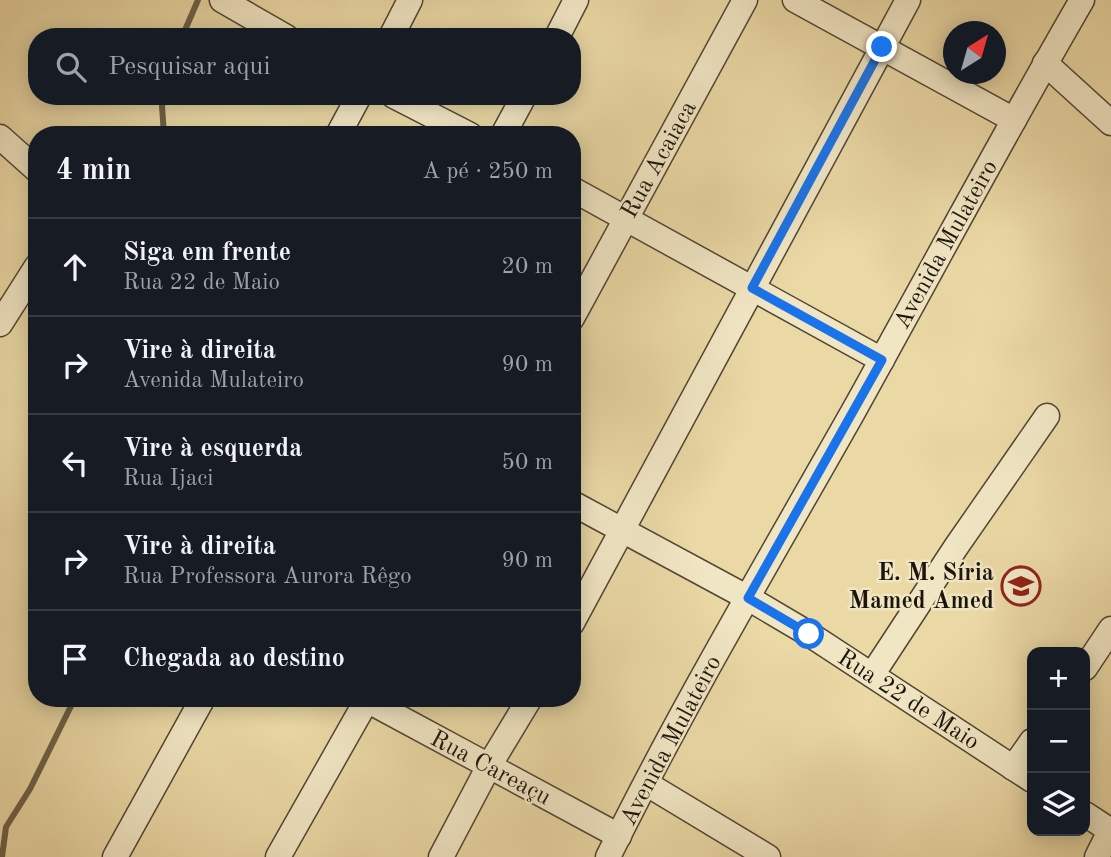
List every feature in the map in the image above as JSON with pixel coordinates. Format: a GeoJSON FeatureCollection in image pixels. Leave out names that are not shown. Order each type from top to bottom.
{"type":"FeatureCollection","features":[{"type":"Feature","properties":{"kind":"street"},"geometry":{"type":"LineString","coordinates":[[396,28],[410,0]]}},
{"type":"Feature","properties":{"kind":"street"},"geometry":{"type":"LineString","coordinates":[[562,28],[576,0]]}},
{"type":"Feature","properties":{"kind":"street","name":"Rua Acaiaca"},"geometry":{"type":"LineString","coordinates":[[581,301],[745,0]]}},
{"type":"Feature","properties":{"kind":"street"},"geometry":{"type":"LineString","coordinates":[[795,0],[1013,120]]}},
{"type":"Feature","properties":{"kind":"street"},"geometry":{"type":"LineString","coordinates":[[581,607],[908,0]]}},
{"type":"Feature","properties":{"kind":"street","name":"Avenida Mulateiro"},"geometry":{"type":"LineString","coordinates":[[613,846],[693,694],[1082,0]]}},
{"type":"Feature","properties":{"kind":"street"},"geometry":{"type":"LineString","coordinates":[[236,4],[272,28]]}},
{"type":"Feature","properties":{"kind":"street"},"geometry":{"type":"LineString","coordinates":[[1045,63],[1111,123]]}},
{"type":"Feature","properties":{"kind":"street"},"geometry":{"type":"LineString","coordinates":[[343,126],[354,105]]}},
{"type":"Feature","properties":{"kind":"street"},"geometry":{"type":"LineString","coordinates":[[412,105],[452,126]]}},
{"type":"Feature","properties":{"kind":"street"},"geometry":{"type":"LineString","coordinates":[[508,126],[519,105]]}},
{"type":"Feature","properties":{"kind":"street"},"geometry":{"type":"LineString","coordinates":[[0,137],[28,162]]}},
{"type":"Feature","properties":{"kind":"street"},"geometry":{"type":"LineString","coordinates":[[581,194],[882,360]]}},
{"type":"Feature","properties":{"kind":"street"},"geometry":{"type":"LineString","coordinates":[[0,324],[28,280]]}},
{"type":"Feature","properties":{"kind":"street"},"geometry":{"type":"LineString","coordinates":[[872,675],[1047,416]]}},
{"type":"Feature","properties":{"kind":"street","name":"Rua 22 de Maio"},"geometry":{"type":"LineString","coordinates":[[581,508],[809,634],[1023,774]]}},
{"type":"Feature","properties":{"kind":"street"},"geometry":{"type":"LineString","coordinates":[[1090,660],[1111,629]]}},
{"type":"Feature","properties":{"kind":"street"},"geometry":{"type":"LineString","coordinates":[[115,857],[198,707]]}},
{"type":"Feature","properties":{"kind":"street"},"geometry":{"type":"LineString","coordinates":[[278,857],[362,707]]}},
{"type":"Feature","properties":{"kind":"street","name":"Rua Careaçu"},"geometry":{"type":"LineString","coordinates":[[381,707],[489,766],[613,846]]}},
{"type":"Feature","properties":{"kind":"street"},"geometry":{"type":"LineString","coordinates":[[441,857],[489,766],[525,707]]}},
{"type":"Feature","properties":{"kind":"street"},"geometry":{"type":"LineString","coordinates":[[647,784],[768,857]]}},
{"type":"Feature","properties":{"kind":"street"},"geometry":{"type":"LineString","coordinates":[[1090,817],[1111,830],[1097,857]]}},
{"type":"Feature","properties":{"kind":"waterway"},"geometry":{"type":"LineString","coordinates":[[186,28],[198,0]]}},
{"type":"Feature","properties":{"kind":"waterway"},"geometry":{"type":"LineString","coordinates":[[162,105],[163,126]]}},
{"type":"Feature","properties":{"kind":"waterway"},"geometry":{"type":"LineString","coordinates":[[2,857],[6,827],[30,789],[71,707]]}},
{"type":"Feature","properties":{"kind":"place","name":"E. M. Síria Mamed Amed"},"geometry":{"type":"Point","coordinates":[1021,586]}},
{"type":"Feature","properties":{"kind":"route"},"geometry":{"type":"LineString","coordinates":[[809,634],[748,598],[882,360],[752,288],[882,47]]}}]}
